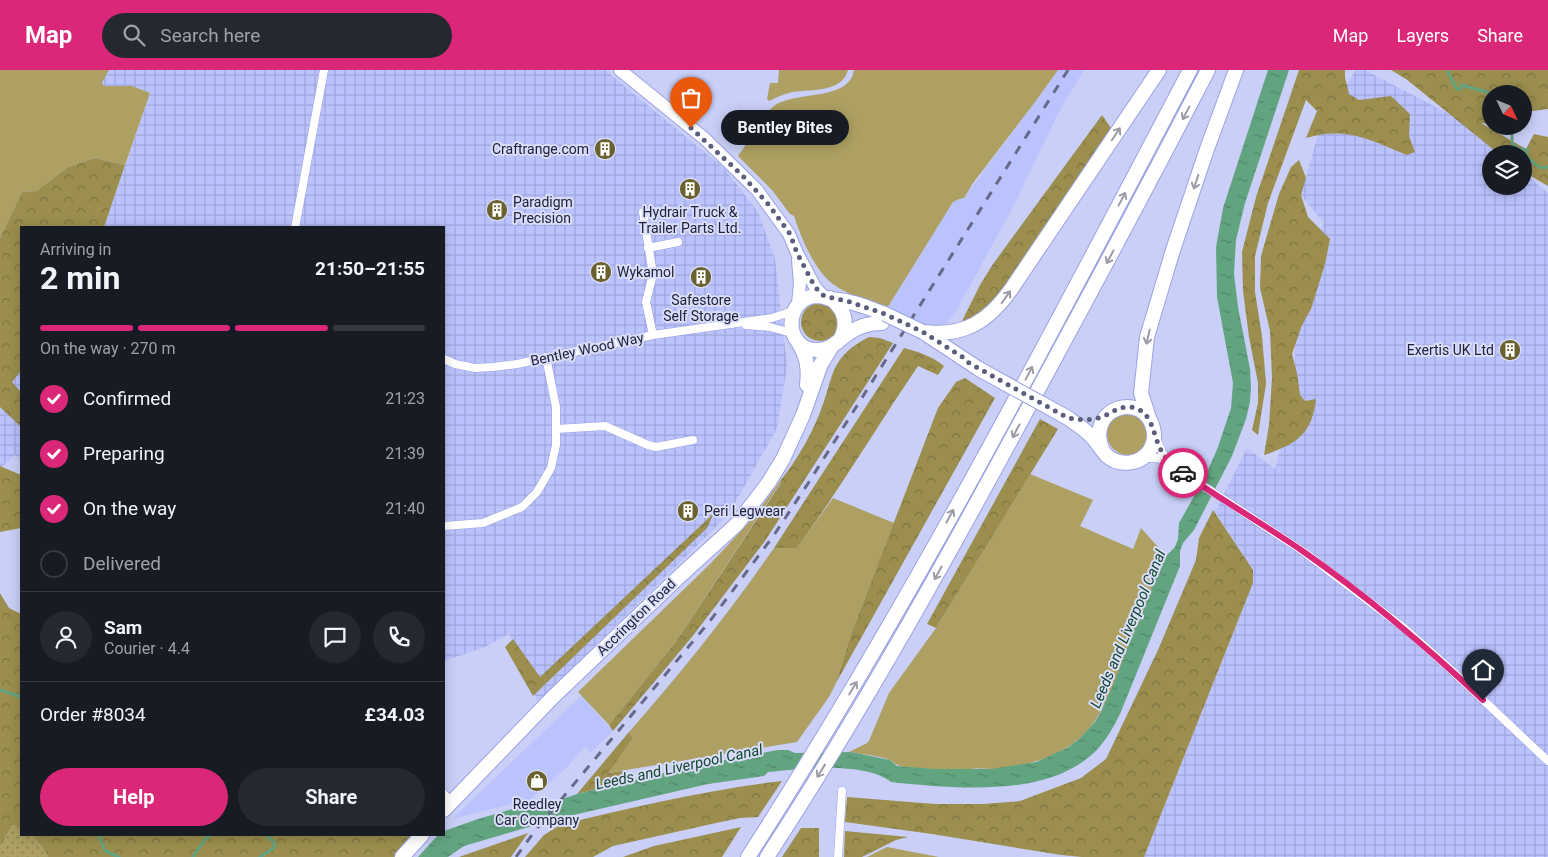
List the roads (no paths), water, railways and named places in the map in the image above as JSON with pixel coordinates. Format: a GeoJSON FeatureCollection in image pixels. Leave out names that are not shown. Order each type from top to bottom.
{"type":"FeatureCollection","features":[{"type":"Feature","properties":{"kind":"highway"},"geometry":{"type":"LineString","coordinates":[[918,332],[938,334],[969,328],[993,312],[1003,301],[1159,70]]}},
{"type":"Feature","properties":{"kind":"highway"},"geometry":{"type":"LineString","coordinates":[[748,857],[875,650],[990,445],[1190,70]]}},
{"type":"Feature","properties":{"kind":"highway"},"geometry":{"type":"LineString","coordinates":[[771,851],[846,730],[933,582],[1208,70]]}},
{"type":"Feature","properties":{"kind":"highway"},"geometry":{"type":"LineString","coordinates":[[883,319],[848,333],[824,350],[815,350],[806,348],[795,338],[791,318],[796,308],[806,299],[814,296],[850,302],[883,319],[918,332],[964,358],[974,366],[1068,418],[1089,434],[1106,455],[1119,462],[1133,462],[1142,458],[1151,448],[1154,432],[1141,393],[1147,338],[1173,250],[1236,70]]}},
{"type":"Feature","properties":{"kind":"highway"},"geometry":{"type":"LineString","coordinates":[[827,298],[837,303],[844,316],[845,324],[836,343]]}},
{"type":"Feature","properties":{"kind":"highway","name":"Accrington Road"},"geometry":{"type":"LineString","coordinates":[[795,338],[805,354],[809,370],[805,409]]}},
{"type":"Feature","properties":{"kind":"highway","name":"Accrington Road"},"geometry":{"type":"LineString","coordinates":[[446,802],[553,697],[737,524],[769,482],[783,459],[805,409],[821,364],[836,343]]}},
{"type":"Feature","properties":{"kind":"highway"},"geometry":{"type":"LineString","coordinates":[[1068,418],[1085,420],[1106,415],[1123,407],[1133,407],[1142,411],[1148,418]]}},
{"type":"Feature","properties":{"kind":"highway"},"geometry":{"type":"LineString","coordinates":[[1102,449],[1098,440],[1098,431],[1106,415]]}},
{"type":"Feature","properties":{"kind":"highway"},"geometry":{"type":"LineString","coordinates":[[402,857],[421,836]]}},
{"type":"Feature","properties":{"kind":"main road"},"geometry":{"type":"LineString","coordinates":[[620,70],[705,139],[757,190],[790,234],[797,253],[815,287],[827,298]]}},
{"type":"Feature","properties":{"kind":"main road"},"geometry":{"type":"LineString","coordinates":[[796,308],[800,283],[797,253]]}},
{"type":"Feature","properties":{"kind":"street"},"geometry":{"type":"LineString","coordinates":[[295,226],[324,70]]}},
{"type":"Feature","properties":{"kind":"street"},"geometry":{"type":"LineString","coordinates":[[643,212],[653,274],[646,302],[653,335]]}},
{"type":"Feature","properties":{"kind":"street"},"geometry":{"type":"LineString","coordinates":[[648,248],[678,242]]}},
{"type":"Feature","properties":{"kind":"street","name":"Bentley Wood Way"},"geometry":{"type":"LineString","coordinates":[[445,359],[455,364],[475,368],[493,367],[653,335],[772,318],[796,308]]}},
{"type":"Feature","properties":{"kind":"street","name":"Bentley Wood Way"},"geometry":{"type":"LineString","coordinates":[[731,324],[770,327],[795,338]]}},
{"type":"Feature","properties":{"kind":"street"},"geometry":{"type":"LineString","coordinates":[[445,526],[483,523],[522,507],[538,492],[551,468],[556,445],[556,407],[546,357]]}},
{"type":"Feature","properties":{"kind":"street"},"geometry":{"type":"LineString","coordinates":[[556,429],[606,426],[656,447],[692,440]]}},
{"type":"Feature","properties":{"kind":"street"},"geometry":{"type":"LineString","coordinates":[[1154,432],[1162,452],[1173,466]]}},
{"type":"Feature","properties":{"kind":"street"},"geometry":{"type":"LineString","coordinates":[[1142,458],[1158,458],[1173,466],[1304,552],[1404,628],[1548,760]]}},
{"type":"Feature","properties":{"kind":"street"},"geometry":{"type":"LineString","coordinates":[[838,857],[842,794]]}},
{"type":"Feature","properties":{"kind":"water"},"geometry":{"type":"Polygon","coordinates":[[[1268,70],[1289,70],[1245,203],[1236,240],[1234,274],[1238,307],[1250,369],[1250,402],[1246,419],[1232,456],[1194,530],[1183,543],[1180,551],[1180,566],[1120,714],[1107,737],[1094,753],[1069,770],[1046,779],[1020,785],[994,787],[967,788],[891,782],[880,775],[849,769],[814,768],[768,772],[764,776],[708,784],[556,819],[464,846],[448,857],[418,857],[437,836],[445,836],[445,831],[478,819],[543,800],[550,803],[577,794],[693,766],[778,750],[788,750],[795,753],[851,752],[890,760],[897,766],[935,769],[991,769],[1036,762],[1067,748],[1079,739],[1094,723],[1101,712],[1166,556],[1175,547],[1178,539],[1179,523],[1205,477],[1218,447],[1231,408],[1233,383],[1217,297],[1216,247],[1223,208],[1268,70]]]}},
{"type":"Feature","properties":{"kind":"waterway"},"geometry":{"type":"LineString","coordinates":[[1448,70],[1457,89],[1461,89],[1462,85],[1482,91]]}},
{"type":"Feature","properties":{"kind":"waterway"},"geometry":{"type":"LineString","coordinates":[[1512,135],[1512,143],[1516,148],[1527,150],[1527,157],[1542,168],[1548,167]]}},
{"type":"Feature","properties":{"kind":"waterway"},"geometry":{"type":"LineString","coordinates":[[0,690],[20,697]]}},
{"type":"Feature","properties":{"kind":"waterway"},"geometry":{"type":"LineString","coordinates":[[99,836],[105,851],[119,857]]}},
{"type":"Feature","properties":{"kind":"waterway"},"geometry":{"type":"LineString","coordinates":[[193,857],[205,839],[210,836]]}},
{"type":"Feature","properties":{"kind":"waterway"},"geometry":{"type":"LineString","coordinates":[[260,857],[275,847],[273,841],[267,836]]}},
{"type":"Feature","properties":{"kind":"railway"},"geometry":{"type":"LineString","coordinates":[[516,857],[534,832],[710,621],[774,535],[1068,70]]}},
{"type":"Feature","properties":{"kind":"place","name":"Bentley Bites"},"geometry":{"type":"Point","coordinates":[691,128]}},
{"type":"Feature","properties":{"kind":"place","name":"Craftrange.com"},"geometry":{"type":"Point","coordinates":[605,149]}},
{"type":"Feature","properties":{"kind":"place","name":"Hydrair Truck & Trailer Parts Ltd."},"geometry":{"type":"Point","coordinates":[690,189]}},
{"type":"Feature","properties":{"kind":"place","name":"Paradigm Precision"},"geometry":{"type":"Point","coordinates":[497,210]}},
{"type":"Feature","properties":{"kind":"place","name":"Wykamol"},"geometry":{"type":"Point","coordinates":[601,272]}},
{"type":"Feature","properties":{"kind":"place","name":"Safestore Self Storage"},"geometry":{"type":"Point","coordinates":[701,277]}},
{"type":"Feature","properties":{"kind":"place","name":"Exertis UK Ltd"},"geometry":{"type":"Point","coordinates":[1510,350]}},
{"type":"Feature","properties":{"kind":"place","name":"Peri Legwear"},"geometry":{"type":"Point","coordinates":[688,511]}},
{"type":"Feature","properties":{"kind":"place","name":"Reedley Car Company"},"geometry":{"type":"Point","coordinates":[537,781]}},
{"type":"Feature","properties":{"kind":"water label","name":"Leeds and Liverpool Canal"},"geometry":{"type":"Point","coordinates":[1128,629]}},
{"type":"Feature","properties":{"kind":"water label","name":"Leeds and Liverpool Canal"},"geometry":{"type":"Point","coordinates":[679,767]}}]}
